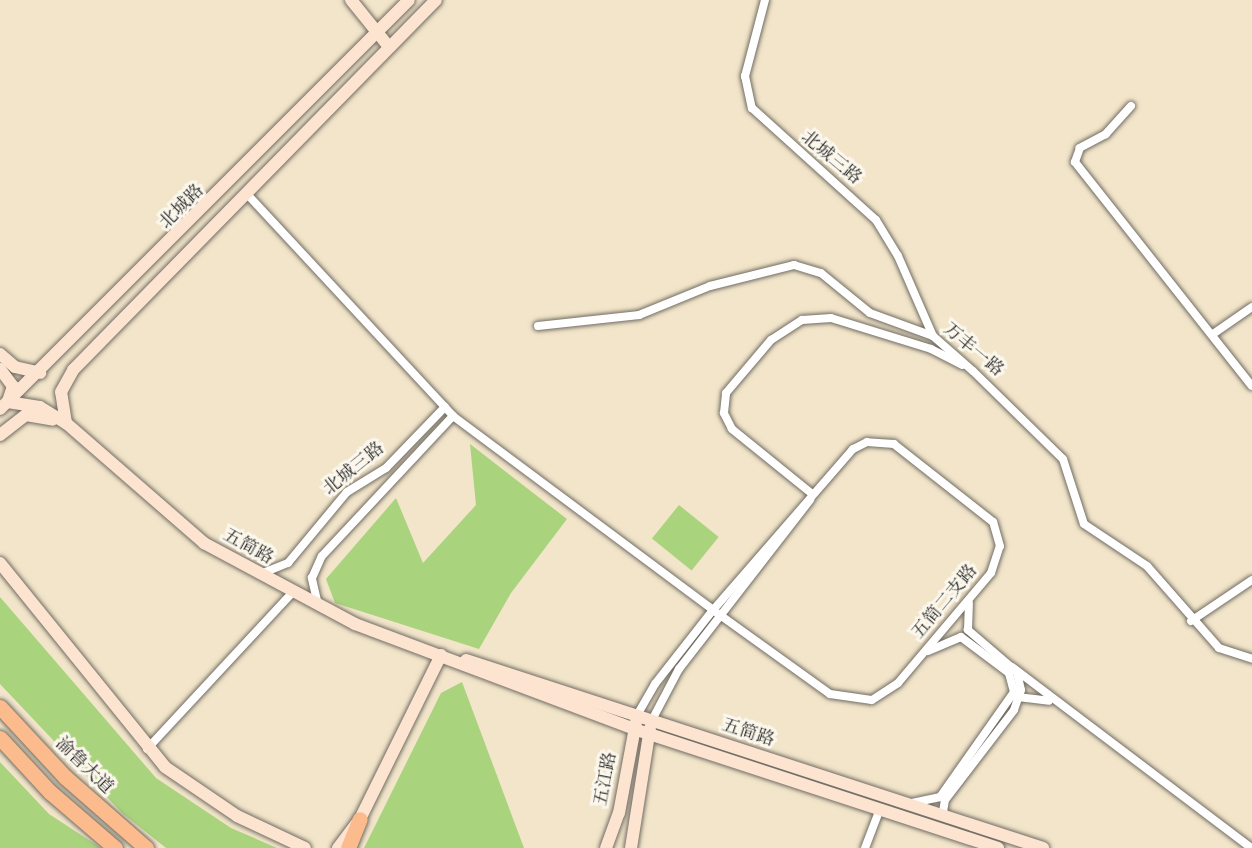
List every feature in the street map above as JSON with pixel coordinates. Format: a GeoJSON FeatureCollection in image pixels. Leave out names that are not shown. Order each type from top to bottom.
{"type":"FeatureCollection","features":[{"type":"Feature","properties":{"kind":"highway","name":"渝鲁大道"},"geometry":{"type":"LineString","coordinates":[[0,707],[65,777],[146,848]]}},
{"type":"Feature","properties":{"kind":"highway"},"geometry":{"type":"LineString","coordinates":[[0,738],[50,792],[115,848]]}},
{"type":"Feature","properties":{"kind":"highway"},"geometry":{"type":"LineString","coordinates":[[348,848],[360,819]]}},
{"type":"Feature","properties":{"kind":"main road"},"geometry":{"type":"LineString","coordinates":[[351,0],[389,47]]}},
{"type":"Feature","properties":{"kind":"main road","name":"北城路"},"geometry":{"type":"LineString","coordinates":[[4,405],[40,373],[409,0]]}},
{"type":"Feature","properties":{"kind":"main road","name":"北城路"},"geometry":{"type":"LineString","coordinates":[[66,423],[61,392],[73,370],[436,0]]}},
{"type":"Feature","properties":{"kind":"main road"},"geometry":{"type":"LineString","coordinates":[[0,354],[15,367],[40,373]]}},
{"type":"Feature","properties":{"kind":"main road"},"geometry":{"type":"LineString","coordinates":[[0,369],[13,386],[4,405]]}},
{"type":"Feature","properties":{"kind":"main road","name":"五简路"},"geometry":{"type":"LineString","coordinates":[[4,405],[40,407],[66,423],[187,529],[292,593],[318,606],[634,729],[879,811],[998,848]]}},
{"type":"Feature","properties":{"kind":"main road","name":"五简路"},"geometry":{"type":"LineString","coordinates":[[0,435],[26,415],[66,423]]}},
{"type":"Feature","properties":{"kind":"main road"},"geometry":{"type":"LineString","coordinates":[[0,563],[147,749],[213,802],[305,848]]}},
{"type":"Feature","properties":{"kind":"main road"},"geometry":{"type":"LineString","coordinates":[[338,848],[360,819],[441,655]]}},
{"type":"Feature","properties":{"kind":"main road","name":"五简路"},"geometry":{"type":"LineString","coordinates":[[441,655],[496,666],[637,716],[1043,848]]}},
{"type":"Feature","properties":{"kind":"main road","name":"五江路"},"geometry":{"type":"LineString","coordinates":[[606,848],[619,813],[637,716]]}},
{"type":"Feature","properties":{"kind":"main road","name":"五江路"},"geometry":{"type":"LineString","coordinates":[[631,848],[652,720]]}},
{"type":"Feature","properties":{"kind":"street","name":"北城三路"},"geometry":{"type":"LineString","coordinates":[[765,0],[746,76],[752,108],[876,220],[933,336]]}},
{"type":"Feature","properties":{"kind":"street"},"geometry":{"type":"LineString","coordinates":[[1131,105],[1106,134],[1080,148],[1075,162],[1252,386]]}},
{"type":"Feature","properties":{"kind":"street"},"geometry":{"type":"LineString","coordinates":[[246,193],[453,416],[717,613]]}},
{"type":"Feature","properties":{"kind":"street","name":"万丰一路"},"geometry":{"type":"LineString","coordinates":[[538,326],[639,315],[710,286],[794,265],[821,273],[870,314],[933,336],[974,371],[1063,459],[1084,524],[1147,566],[1191,621],[1219,648],[1252,659]]}},
{"type":"Feature","properties":{"kind":"street"},"geometry":{"type":"LineString","coordinates":[[1213,334],[1252,307]]}},
{"type":"Feature","properties":{"kind":"street"},"geometry":{"type":"LineString","coordinates":[[811,494],[732,429],[724,413],[726,393],[771,340],[802,320],[831,318],[931,349],[974,371]]}},
{"type":"Feature","properties":{"kind":"street","name":"北城三路"},"geometry":{"type":"LineString","coordinates":[[257,572],[277,572],[288,563],[347,492],[386,468],[445,407]]}},
{"type":"Feature","properties":{"kind":"street","name":"北城三路"},"geometry":{"type":"LineString","coordinates":[[318,606],[312,578],[322,556],[453,416]]}},
{"type":"Feature","properties":{"kind":"street","name":"五简二支路"},"geometry":{"type":"LineString","coordinates":[[637,716],[655,684],[803,512],[811,494],[841,459],[867,442],[906,451],[993,522],[998,560],[975,592],[922,654],[886,692],[872,700],[844,699],[717,613]]}},
{"type":"Feature","properties":{"kind":"street"},"geometry":{"type":"LineString","coordinates":[[1191,621],[1252,580]]}},
{"type":"Feature","properties":{"kind":"street"},"geometry":{"type":"LineString","coordinates":[[975,592],[966,610],[968,630],[1065,710],[1240,844],[1251,848]]}},
{"type":"Feature","properties":{"kind":"street"},"geometry":{"type":"LineString","coordinates":[[147,749],[292,593]]}},
{"type":"Feature","properties":{"kind":"street","name":"五简二支路"},"geometry":{"type":"LineString","coordinates":[[652,720],[679,669],[717,613]]}},
{"type":"Feature","properties":{"kind":"street"},"geometry":{"type":"LineString","coordinates":[[922,654],[955,637],[968,641],[1009,673],[1014,684],[1009,705]]}},
{"type":"Feature","properties":{"kind":"street"},"geometry":{"type":"LineString","coordinates":[[1012,668],[1020,696]]}},
{"type":"Feature","properties":{"kind":"street"},"geometry":{"type":"LineString","coordinates":[[950,818],[943,812],[945,800],[1020,696]]}},
{"type":"Feature","properties":{"kind":"street"},"geometry":{"type":"LineString","coordinates":[[905,804],[940,797],[1009,705],[1020,696],[1040,696],[1065,710]]}},
{"type":"Feature","properties":{"kind":"street"},"geometry":{"type":"LineString","coordinates":[[865,848],[879,811]]}},
{"type":"Feature","properties":{"kind":"green space"},"geometry":{"type":"Polygon","coordinates":[[[470,444],[567,519],[511,593],[479,649],[335,603],[326,579],[396,498],[423,563],[476,505],[470,444]]]}},
{"type":"Feature","properties":{"kind":"green space"},"geometry":{"type":"Polygon","coordinates":[[[679,505],[719,537],[692,571],[652,538],[679,505]]]}},
{"type":"Feature","properties":{"kind":"green space"},"geometry":{"type":"Polygon","coordinates":[[[0,597],[156,778],[231,828],[277,848],[166,848],[122,813],[0,684],[0,597]]]}},
{"type":"Feature","properties":{"kind":"green space"},"geometry":{"type":"Polygon","coordinates":[[[462,682],[524,848],[364,848],[441,693],[462,682]]]}},
{"type":"Feature","properties":{"kind":"green space"},"geometry":{"type":"Polygon","coordinates":[[[0,762],[49,814],[101,848],[0,848],[0,762]]]}}]}
